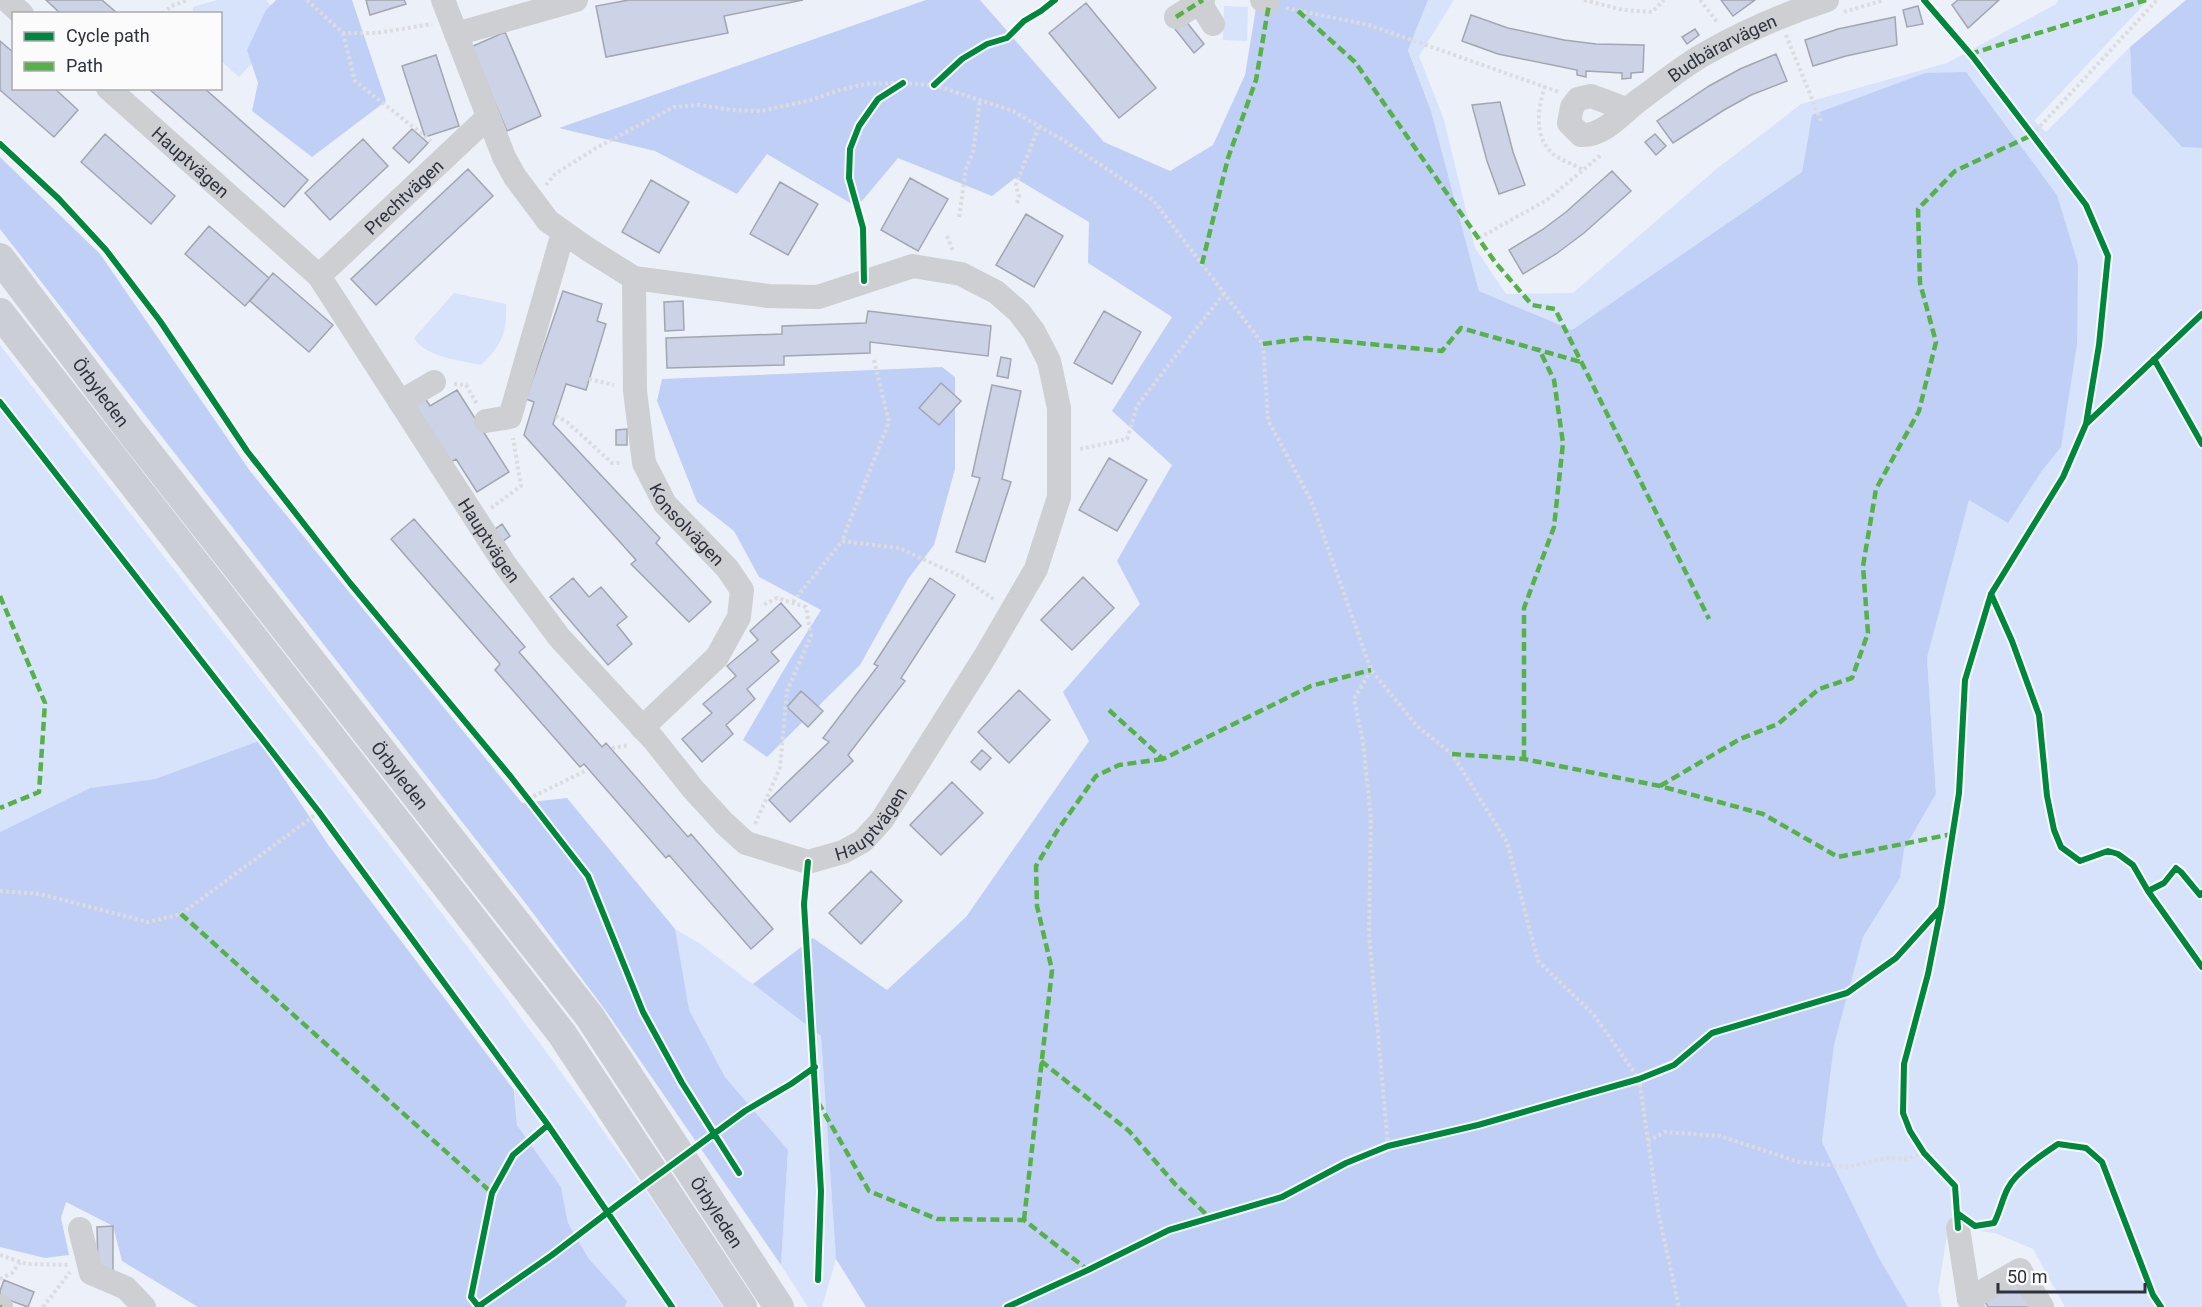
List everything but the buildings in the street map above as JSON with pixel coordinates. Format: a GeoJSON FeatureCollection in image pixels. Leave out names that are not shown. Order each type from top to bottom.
{"type":"FeatureCollection","features":[{"type":"Feature","properties":{"kind":"main road","name":"Örbyleden"},"geometry":{"type":"LineString","coordinates":[[0,258],[133,434],[590,1017],[779,1307]]}},
{"type":"Feature","properties":{"kind":"main road","name":"Örbyleden"},"geometry":{"type":"LineString","coordinates":[[0,313],[562,1034],[742,1307]]}},
{"type":"Feature","properties":{"kind":"street"},"geometry":{"type":"LineString","coordinates":[[7,0],[20,12]]}},
{"type":"Feature","properties":{"kind":"street"},"geometry":{"type":"LineString","coordinates":[[450,19],[576,0]]}},
{"type":"Feature","properties":{"kind":"street","name":"Budbärarvägen"},"geometry":{"type":"LineString","coordinates":[[1578,99],[1572,107],[1569,123],[1581,135],[1591,135],[1609,126],[1626,109],[1700,56],[1779,18],[1827,0]]}},
{"type":"Feature","properties":{"kind":"street"},"geometry":{"type":"LineString","coordinates":[[1176,17],[1201,2],[1213,24]]}},
{"type":"Feature","properties":{"kind":"street","name":"Hauptvägen"},"geometry":{"type":"LineString","coordinates":[[110,90],[319,276],[506,566],[559,637],[642,728],[723,823],[746,843],[808,862],[843,852],[863,841],[882,820],[1036,569],[1059,497],[1059,408],[1049,361],[1034,332],[1019,312],[996,292],[961,274],[913,266],[818,297],[768,296],[634,278],[564,233],[548,221],[532,203],[515,177],[488,117],[450,19]]}},
{"type":"Feature","properties":{"kind":"street"},"geometry":{"type":"LineString","coordinates":[[1578,99],[1591,96],[1626,109]]}},
{"type":"Feature","properties":{"kind":"street","name":"Prechtvägen"},"geometry":{"type":"LineString","coordinates":[[319,276],[488,117]]}},
{"type":"Feature","properties":{"kind":"street"},"geometry":{"type":"LineString","coordinates":[[486,421],[510,417],[564,233]]}},
{"type":"Feature","properties":{"kind":"street","name":"Konsolvägen"},"geometry":{"type":"LineString","coordinates":[[634,278],[635,391],[644,463],[665,504],[727,568],[742,590],[739,617],[717,657],[642,728]]}},
{"type":"Feature","properties":{"kind":"street"},"geometry":{"type":"LineString","coordinates":[[400,402],[434,382]]}},
{"type":"Feature","properties":{"kind":"street"},"geometry":{"type":"LineString","coordinates":[[1958,1228],[1971,1303],[2020,1270],[2042,1307]]}},
{"type":"Feature","properties":{"kind":"street"},"geometry":{"type":"LineString","coordinates":[[80,1229],[91,1273],[126,1288],[144,1307]]}},
{"type":"Feature","properties":{"kind":"path"},"geometry":{"type":"LineString","coordinates":[[165,12],[171,6],[188,0]]}},
{"type":"Feature","properties":{"kind":"path"},"geometry":{"type":"LineString","coordinates":[[307,0],[343,33],[355,81],[426,138],[452,150]]}},
{"type":"Feature","properties":{"kind":"path"},"geometry":{"type":"LineString","coordinates":[[1584,0],[1623,10],[1652,12],[1664,0]]}},
{"type":"Feature","properties":{"kind":"path"},"geometry":{"type":"LineString","coordinates":[[1700,0],[1732,40]]}},
{"type":"Feature","properties":{"kind":"path"},"geometry":{"type":"LineString","coordinates":[[2032,135],[2157,0]]}},
{"type":"Feature","properties":{"kind":"path"},"geometry":{"type":"LineString","coordinates":[[1265,2],[1369,25],[1578,99]]}},
{"type":"Feature","properties":{"kind":"path"},"geometry":{"type":"LineString","coordinates":[[1779,18],[1821,121]]}},
{"type":"Feature","properties":{"kind":"path"},"geometry":{"type":"LineString","coordinates":[[343,33],[377,33],[450,19]]}},
{"type":"Feature","properties":{"kind":"path"},"geometry":{"type":"LineString","coordinates":[[934,85],[942,78]]}},
{"type":"Feature","properties":{"kind":"path"},"geometry":{"type":"LineString","coordinates":[[886,94],[903,83]]}},
{"type":"Feature","properties":{"kind":"path"},"geometry":{"type":"LineString","coordinates":[[532,203],[555,174],[596,148],[674,107],[700,105],[731,110],[761,111],[866,84],[903,83],[934,85],[1013,111],[1068,142],[1153,200],[1263,344],[1268,420],[1311,500],[1371,670],[1417,726],[1452,754],[1507,842],[1538,961],[1594,1015],[1639,1079],[1659,1216],[1679,1307]]}},
{"type":"Feature","properties":{"kind":"path"},"geometry":{"type":"LineString","coordinates":[[959,217],[966,169],[973,152],[980,100]]}},
{"type":"Feature","properties":{"kind":"path"},"geometry":{"type":"LineString","coordinates":[[1017,203],[1019,197],[1016,186],[1039,126]]}},
{"type":"Feature","properties":{"kind":"path"},"geometry":{"type":"LineString","coordinates":[[2026,126],[2039,143]]}},
{"type":"Feature","properties":{"kind":"path"},"geometry":{"type":"LineString","coordinates":[[1479,238],[1547,200],[1583,170]]}},
{"type":"Feature","properties":{"kind":"path"},"geometry":{"type":"LineString","coordinates":[[947,236],[957,260]]}},
{"type":"Feature","properties":{"kind":"path"},"geometry":{"type":"LineString","coordinates":[[1059,453],[1127,439],[1137,406],[1224,293]]}},
{"type":"Feature","properties":{"kind":"path"},"geometry":{"type":"LineString","coordinates":[[793,602],[842,541],[889,422],[874,360]]}},
{"type":"Feature","properties":{"kind":"path"},"geometry":{"type":"LineString","coordinates":[[434,382],[466,385],[486,421]]}},
{"type":"Feature","properties":{"kind":"path"},"geometry":{"type":"LineString","coordinates":[[556,416],[567,422],[612,463],[644,463]]}},
{"type":"Feature","properties":{"kind":"path"},"geometry":{"type":"LineString","coordinates":[[476,519],[521,486],[515,453]]}},
{"type":"Feature","properties":{"kind":"path"},"geometry":{"type":"LineString","coordinates":[[842,541],[899,548],[962,577],[1011,611]]}},
{"type":"Feature","properties":{"kind":"path"},"geometry":{"type":"LineString","coordinates":[[739,617],[777,598],[793,602],[806,607],[811,636],[787,692],[780,768],[746,843]]}},
{"type":"Feature","properties":{"kind":"path"},"geometry":{"type":"LineString","coordinates":[[1371,670],[1354,699],[1363,742],[1371,819],[1369,933],[1388,1146]]}},
{"type":"Feature","properties":{"kind":"path"},"geometry":{"type":"LineString","coordinates":[[528,799],[587,770]]}},
{"type":"Feature","properties":{"kind":"path"},"geometry":{"type":"LineString","coordinates":[[523,792],[535,808]]}},
{"type":"Feature","properties":{"kind":"path"},"geometry":{"type":"LineString","coordinates":[[312,802],[326,821]]}},
{"type":"Feature","properties":{"kind":"path"},"geometry":{"type":"LineString","coordinates":[[0,891],[40,894],[148,922],[181,914],[319,812]]}},
{"type":"Feature","properties":{"kind":"path"},"geometry":{"type":"LineString","coordinates":[[1629,1082],[1648,1076]]}},
{"type":"Feature","properties":{"kind":"path"},"geometry":{"type":"LineString","coordinates":[[1648,1141],[1665,1132],[1720,1136],[1799,1162],[1849,1167],[1885,1158],[1905,1159],[1924,1153]]}},
{"type":"Feature","properties":{"kind":"path"},"geometry":{"type":"LineString","coordinates":[[1377,1150],[1399,1143]]}},
{"type":"Feature","properties":{"kind":"path"},"geometry":{"type":"LineString","coordinates":[[1919,1146],[1932,1161]]}},
{"type":"Feature","properties":{"kind":"path"},"geometry":{"type":"LineString","coordinates":[[0,1255],[20,1262],[39,1265],[75,1266],[43,1307]]}},
{"type":"Feature","properties":{"kind":"path"},"geometry":{"type":"LineString","coordinates":[[0,1279],[12,1273],[20,1262]]}},
{"type":"Feature","properties":{"kind":"shaded area"},"geometry":{"type":"Polygon","coordinates":[[[217,0],[266,0],[288,25],[239,77],[222,62],[222,12],[192,12],[193,7],[217,0]]]}},
{"type":"Feature","properties":{"kind":"shaded area"},"geometry":{"type":"Polygon","coordinates":[[[276,0],[352,0],[386,101],[312,157],[252,111],[258,83],[247,50],[266,10],[276,0]]]}},
{"type":"Feature","properties":{"kind":"shaded area"},"geometry":{"type":"Polygon","coordinates":[[[926,0],[980,0],[1104,142],[1170,171],[1213,145],[1245,75],[1256,8],[1252,0],[1428,0],[1408,50],[1431,111],[1479,291],[1572,330],[1802,172],[1812,115],[1925,73],[1966,72],[2057,195],[2078,264],[2077,344],[2061,447],[2041,472],[2008,523],[1969,500],[1927,658],[1936,794],[1904,849],[1900,878],[1863,937],[1834,1045],[1822,1142],[1879,1258],[1908,1307],[866,1307],[836,1259],[821,1036],[753,984],[813,938],[887,990],[966,917],[1089,741],[1063,692],[1140,604],[1117,561],[1172,465],[1112,411],[1172,317],[1088,263],[1089,222],[1015,178],[992,196],[898,158],[857,207],[767,154],[737,194],[655,151],[559,128],[926,0]]]}},
{"type":"Feature","properties":{"kind":"shaded area"},"geometry":{"type":"Polygon","coordinates":[[[1428,0],[1454,0],[1419,56],[1444,120],[1475,248],[1506,294],[1573,293],[1714,171],[1801,104],[1947,63],[2056,4],[2058,0],[2148,0],[2034,121],[2046,132],[2130,47],[2132,93],[2182,147],[2202,148],[2202,1307],[2065,1307],[2033,1249],[1995,1233],[1958,1228],[1948,1229],[1938,1291],[1942,1307],[1908,1307],[1879,1258],[1822,1142],[1834,1045],[1863,937],[1900,878],[1904,849],[1936,794],[1927,658],[1969,500],[2041,472],[2061,447],[2057,195],[2027,157],[1812,115],[1802,172],[1572,330],[1479,291],[1431,111],[1408,49],[1428,0]]]}},
{"type":"Feature","properties":{"kind":"shaded area"},"geometry":{"type":"Polygon","coordinates":[[[2186,0],[2202,0],[2202,148],[2182,147],[2132,93],[2130,47],[2186,0]]]}},
{"type":"Feature","properties":{"kind":"shaded area"},"geometry":{"type":"Polygon","coordinates":[[[1224,6],[1248,7],[1247,41],[1223,40],[1224,6]]]}},
{"type":"Feature","properties":{"kind":"shaded area"},"geometry":{"type":"Polygon","coordinates":[[[0,157],[100,254],[250,471],[522,803],[567,798],[675,929],[689,1010],[725,1077],[788,1150],[781,1265],[606,1011],[530,909],[0,229],[0,157]]]}},
{"type":"Feature","properties":{"kind":"shaded area"},"geometry":{"type":"Polygon","coordinates":[[[454,293],[506,304],[502,338],[481,365],[435,354],[420,345],[414,338],[454,293]]]}},
{"type":"Feature","properties":{"kind":"shaded area"},"geometry":{"type":"Polygon","coordinates":[[[0,345],[481,964],[581,1099],[723,1307],[625,1307],[627,1301],[589,1259],[568,1223],[561,1187],[517,1125],[514,1071],[218,673],[0,396],[0,345]]]}},
{"type":"Feature","properties":{"kind":"shaded area"},"geometry":{"type":"Polygon","coordinates":[[[942,367],[955,377],[955,469],[934,545],[908,579],[860,665],[767,757],[743,740],[821,610],[759,577],[734,531],[697,502],[657,401],[662,379],[942,367]]]}},
{"type":"Feature","properties":{"kind":"shaded area"},"geometry":{"type":"Polygon","coordinates":[[[0,407],[214,678],[259,741],[155,779],[90,788],[0,832],[0,407]]]}},
{"type":"Feature","properties":{"kind":"shaded area"},"geometry":{"type":"Polygon","coordinates":[[[259,741],[329,846],[514,1090],[517,1125],[561,1187],[568,1223],[589,1259],[627,1301],[625,1307],[198,1307],[122,1261],[113,1226],[66,1202],[61,1218],[69,1255],[45,1258],[0,1247],[0,832],[90,788],[155,779],[259,741]]]}},
{"type":"Feature","properties":{"kind":"shaded area"},"geometry":{"type":"Polygon","coordinates":[[[675,929],[699,943],[821,1036],[836,1259],[822,1307],[808,1307],[781,1265],[788,1150],[725,1077],[688,1010],[675,929]]]}},
{"type":"Feature","properties":{"kind":"marked path"},"geometry":{"type":"LineString","coordinates":[[1176,17],[1203,0]]}},
{"type":"Feature","properties":{"kind":"marked path"},"geometry":{"type":"LineString","coordinates":[[1970,54],[2146,0]]}},
{"type":"Feature","properties":{"kind":"marked path"},"geometry":{"type":"LineString","coordinates":[[1202,264],[1228,158],[1256,80],[1269,4]]}},
{"type":"Feature","properties":{"kind":"marked path"},"geometry":{"type":"LineString","coordinates":[[1298,11],[1355,62],[1495,262],[1532,305],[1555,309],[1709,619]]}},
{"type":"Feature","properties":{"kind":"marked path"},"geometry":{"type":"LineString","coordinates":[[1660,786],[1740,739],[1778,724],[1819,689],[1852,678],[1868,633],[1863,566],[1876,489],[1919,411],[1936,342],[1920,283],[1918,209],[1955,171],[2032,135]]}},
{"type":"Feature","properties":{"kind":"marked path"},"geometry":{"type":"LineString","coordinates":[[1263,344],[1307,338],[1442,351],[1461,328],[1581,362]]}},
{"type":"Feature","properties":{"kind":"marked path"},"geometry":{"type":"LineString","coordinates":[[1524,759],[1524,608],[1554,527],[1563,443],[1554,380],[1539,349]]}},
{"type":"Feature","properties":{"kind":"marked path"},"geometry":{"type":"LineString","coordinates":[[0,596],[45,703],[39,792],[0,808]]}},
{"type":"Feature","properties":{"kind":"marked path"},"geometry":{"type":"LineString","coordinates":[[1109,710],[1163,759],[1311,686],[1371,670]]}},
{"type":"Feature","properties":{"kind":"marked path"},"geometry":{"type":"LineString","coordinates":[[1452,754],[1524,759],[1660,786],[1763,814],[1838,857],[1952,834]]}},
{"type":"Feature","properties":{"kind":"marked path"},"geometry":{"type":"LineString","coordinates":[[1024,1220],[1052,970],[1037,906],[1036,866],[1057,831],[1096,776],[1119,765],[1163,759]]}},
{"type":"Feature","properties":{"kind":"marked path"},"geometry":{"type":"LineString","coordinates":[[181,914],[492,1193]]}},
{"type":"Feature","properties":{"kind":"marked path"},"geometry":{"type":"LineString","coordinates":[[1041,1061],[1129,1131],[1175,1184],[1209,1217]]}},
{"type":"Feature","properties":{"kind":"marked path"},"geometry":{"type":"LineString","coordinates":[[818,1102],[869,1191],[937,1219],[1024,1220],[1088,1270]]}},
{"type":"Feature","properties":{"kind":"cycle path"},"geometry":{"type":"LineString","coordinates":[[934,85],[962,59],[987,44],[1007,38],[1024,21],[1055,0]]}},
{"type":"Feature","properties":{"kind":"cycle path"},"geometry":{"type":"LineString","coordinates":[[1924,0],[1973,57],[2086,205],[2108,256],[2099,345],[2086,424],[2063,477],[1991,594],[1965,680],[1959,793],[1941,908],[1928,974],[1904,1064],[1903,1113],[1910,1131],[1924,1153],[1955,1186],[1958,1228]]}},
{"type":"Feature","properties":{"kind":"cycle path"},"geometry":{"type":"LineString","coordinates":[[864,281],[863,228],[849,178],[850,149],[859,126],[878,99],[903,83]]}},
{"type":"Feature","properties":{"kind":"cycle path"},"geometry":{"type":"LineString","coordinates":[[0,144],[59,199],[106,250],[160,321],[247,451],[350,583],[511,777],[588,876],[643,1012],[682,1083],[739,1173]]}},
{"type":"Feature","properties":{"kind":"cycle path"},"geometry":{"type":"LineString","coordinates":[[2086,424],[2202,314]]}},
{"type":"Feature","properties":{"kind":"cycle path"},"geometry":{"type":"LineString","coordinates":[[2154,359],[2202,444]]}},
{"type":"Feature","properties":{"kind":"cycle path"},"geometry":{"type":"LineString","coordinates":[[0,402],[319,812],[548,1125],[672,1307]]}},
{"type":"Feature","properties":{"kind":"cycle path"},"geometry":{"type":"LineString","coordinates":[[1991,594],[2012,641],[2039,715],[2047,796],[2054,830],[2061,847],[2080,861],[2108,851],[2118,854],[2133,865],[2148,891],[2202,967]]}},
{"type":"Feature","properties":{"kind":"cycle path"},"geometry":{"type":"LineString","coordinates":[[808,862],[804,904],[821,1191],[818,1280]]}},
{"type":"Feature","properties":{"kind":"cycle path"},"geometry":{"type":"LineString","coordinates":[[2148,891],[2164,883],[2176,868],[2200,895],[2202,893]]}},
{"type":"Feature","properties":{"kind":"cycle path"},"geometry":{"type":"LineString","coordinates":[[1007,1307],[1169,1230],[1282,1197],[1346,1163],[1388,1146],[1478,1125],[1639,1079],[1674,1065],[1712,1033],[1847,993],[1896,958],[1941,908]]}},
{"type":"Feature","properties":{"kind":"cycle path"},"geometry":{"type":"LineString","coordinates":[[481,1307],[479,1306],[552,1255],[745,1111],[815,1067]]}},
{"type":"Feature","properties":{"kind":"cycle path"},"geometry":{"type":"LineString","coordinates":[[479,1307],[471,1297],[492,1193],[513,1155],[548,1125]]}},
{"type":"Feature","properties":{"kind":"cycle path"},"geometry":{"type":"LineString","coordinates":[[1957,1213],[1975,1226],[1994,1223],[2008,1188],[2030,1164],[2058,1144],[2086,1148],[2102,1162],[2153,1295],[2161,1307]]}}]}
